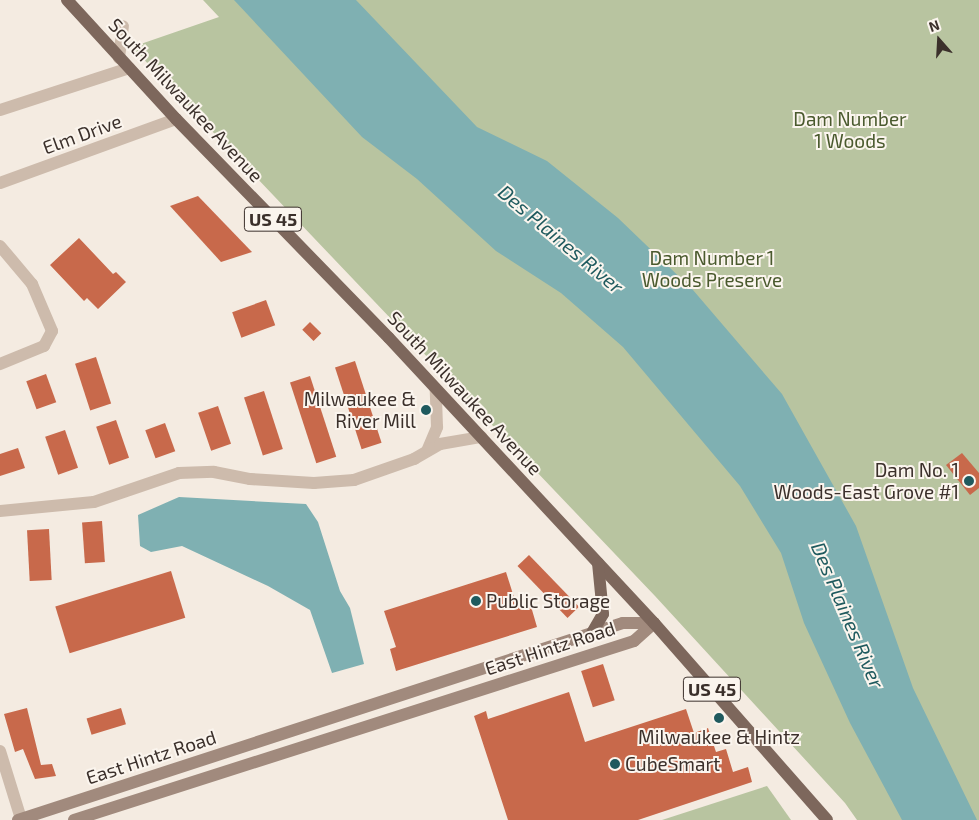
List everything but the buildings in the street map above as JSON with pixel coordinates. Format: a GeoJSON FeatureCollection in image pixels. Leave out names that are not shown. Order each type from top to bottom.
{"type":"FeatureCollection","features":[{"type":"Feature","properties":{"kind":"main road","name":"South Milwaukee Avenue"},"geometry":{"type":"LineString","coordinates":[[67,0],[176,120],[436,389],[654,623],[827,820]]}},
{"type":"Feature","properties":{"kind":"main road"},"geometry":{"type":"LineString","coordinates":[[592,633],[603,614],[598,563]]}},
{"type":"Feature","properties":{"kind":"main road","name":"East Hintz Road"},"geometry":{"type":"LineString","coordinates":[[20,820],[623,623],[654,623]]}},
{"type":"Feature","properties":{"kind":"main road","name":"East Hintz Road"},"geometry":{"type":"LineString","coordinates":[[74,820],[634,641],[654,623]]}},
{"type":"Feature","properties":{"kind":"street"},"geometry":{"type":"LineString","coordinates":[[119,58],[123,26]]}},
{"type":"Feature","properties":{"kind":"street"},"geometry":{"type":"LineString","coordinates":[[0,110],[129,68]]}},
{"type":"Feature","properties":{"kind":"street","name":"Elm Drive"},"geometry":{"type":"LineString","coordinates":[[0,183],[176,120]]}},
{"type":"Feature","properties":{"kind":"street"},"geometry":{"type":"LineString","coordinates":[[0,246],[32,284],[52,331],[44,346],[0,364]]}},
{"type":"Feature","properties":{"kind":"street"},"geometry":{"type":"LineString","coordinates":[[427,451],[437,427],[436,389]]}},
{"type":"Feature","properties":{"kind":"street"},"geometry":{"type":"LineString","coordinates":[[0,511],[94,502],[179,473],[214,472],[250,479],[314,483],[354,480],[414,459],[440,444],[481,437]]}},
{"type":"Feature","properties":{"kind":"street"},"geometry":{"type":"LineString","coordinates":[[0,751],[20,820]]}},
{"type":"Feature","properties":{"kind":"green space","name":"Dam Number 1 Woods Preserve"},"geometry":{"type":"Polygon","coordinates":[[[203,0],[979,0],[979,820],[857,820],[845,803],[655,596],[132,47],[219,17],[203,0]]]}},
{"type":"Feature","properties":{"kind":"green space"},"geometry":{"type":"Polygon","coordinates":[[[767,786],[791,820],[662,820],[767,786]]]}},
{"type":"Feature","properties":{"kind":"water","name":"Des Plaines River"},"geometry":{"type":"Polygon","coordinates":[[[234,0],[356,0],[477,127],[547,161],[618,218],[693,290],[782,394],[856,526],[913,688],[977,820],[902,820],[850,723],[804,623],[781,553],[740,486],[623,347],[561,293],[496,251],[417,179],[362,137],[234,0]]]}},
{"type":"Feature","properties":{"kind":"water"},"geometry":{"type":"Polygon","coordinates":[[[179,497],[306,504],[318,522],[340,591],[350,608],[364,664],[332,673],[310,610],[268,586],[182,546],[151,552],[140,546],[138,515],[179,497]]]}},
{"type":"Feature","properties":{"kind":"place","name":"Milwaukee & River Mill"},"geometry":{"type":"Point","coordinates":[426,410]}},
{"type":"Feature","properties":{"kind":"place","name":"Dam No. 1 Woods-East Grove #1"},"geometry":{"type":"Point","coordinates":[969,481]}},
{"type":"Feature","properties":{"kind":"place","name":"Public Storage"},"geometry":{"type":"Point","coordinates":[476,601]}},
{"type":"Feature","properties":{"kind":"place","name":"Milwaukee & Hintz"},"geometry":{"type":"Point","coordinates":[719,718]}},
{"type":"Feature","properties":{"kind":"place","name":"CubeSmart"},"geometry":{"type":"Point","coordinates":[615,764]}},
{"type":"Feature","properties":{"kind":"park label","name":"Dam Number 1 Woods"},"geometry":{"type":"Point","coordinates":[850,130]}}]}
